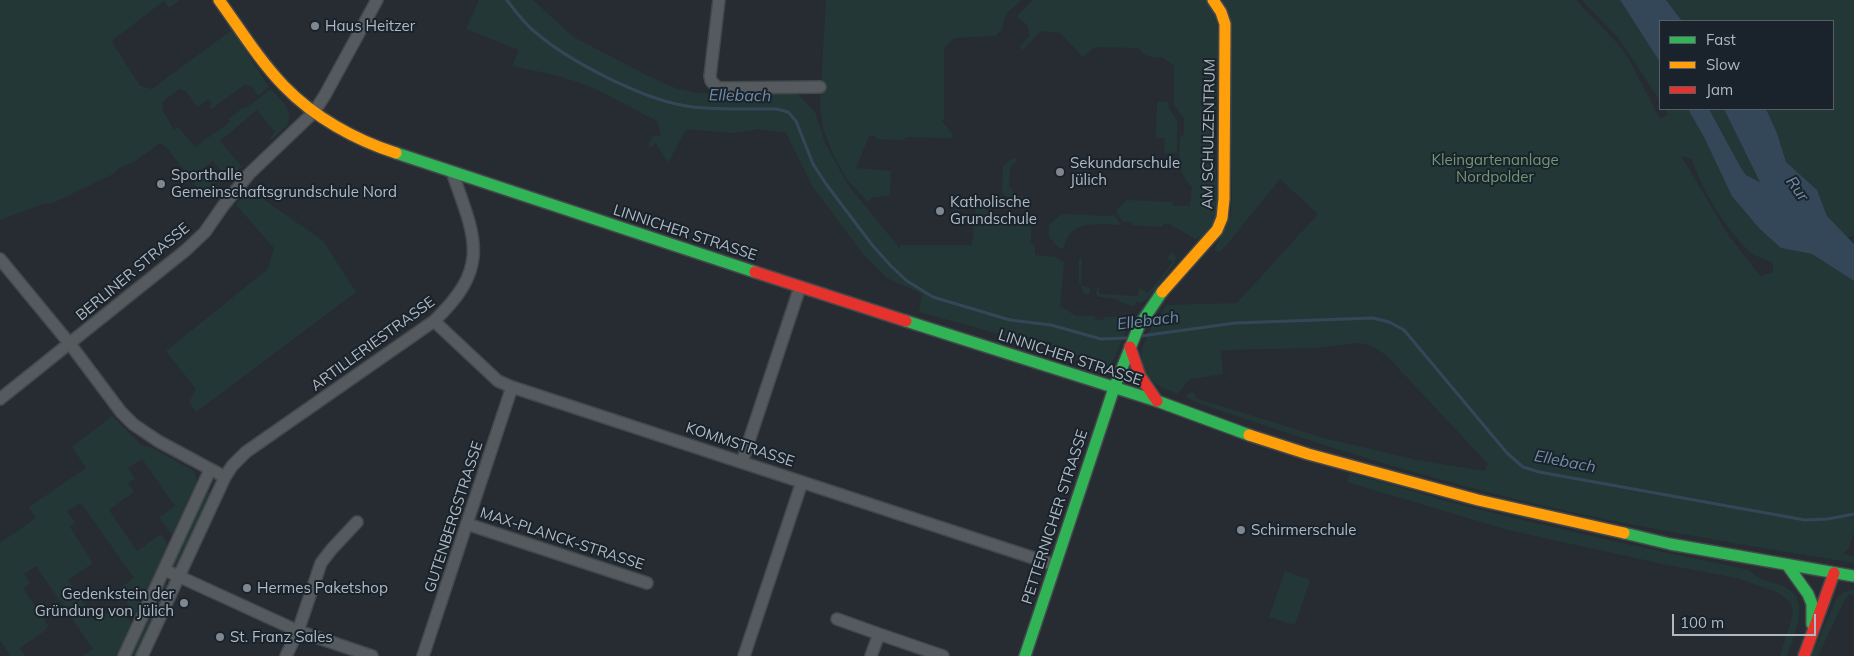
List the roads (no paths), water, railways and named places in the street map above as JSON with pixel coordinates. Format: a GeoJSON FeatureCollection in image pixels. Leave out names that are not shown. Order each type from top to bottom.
{"type":"FeatureCollection","features":[{"type":"Feature","properties":{"kind":"main road","name":"LINNICHER STRASSE"},"geometry":{"type":"LineString","coordinates":[[220,0],[280,81],[296,98],[345,132],[384,149],[800,287],[1157,401],[1308,454],[1478,500],[1670,544],[1854,576]]}},
{"type":"Feature","properties":{"kind":"main road","name":"AM SCHULZENTRUM"},"geometry":{"type":"LineString","coordinates":[[1114,388],[1139,326],[1165,288],[1217,230],[1222,218],[1224,199],[1225,24],[1221,12],[1213,0]]}},
{"type":"Feature","properties":{"kind":"main road"},"geometry":{"type":"LineString","coordinates":[[1131,345],[1134,365],[1140,379],[1157,401]]}},
{"type":"Feature","properties":{"kind":"main road","name":"PETTERNICHER STRASSE"},"geometry":{"type":"LineString","coordinates":[[1025,656],[1114,388]]}},
{"type":"Feature","properties":{"kind":"main road"},"geometry":{"type":"LineString","coordinates":[[1788,566],[1805,588],[1812,604],[1812,630]]}},
{"type":"Feature","properties":{"kind":"main road"},"geometry":{"type":"LineString","coordinates":[[1804,656],[1834,573]]}},
{"type":"Feature","properties":{"kind":"street","name":"BERLINER STRASSE"},"geometry":{"type":"LineString","coordinates":[[0,399],[186,250],[205,232],[249,174],[314,112],[378,0]]}},
{"type":"Feature","properties":{"kind":"street"},"geometry":{"type":"LineString","coordinates":[[719,0],[710,76],[714,85],[718,88],[820,87]]}},
{"type":"Feature","properties":{"kind":"street","name":"ARTILLERIESTRASSE"},"geometry":{"type":"LineString","coordinates":[[142,656],[225,476],[232,466],[246,452],[434,321],[452,304],[466,285],[473,262],[474,239],[452,172]]}},
{"type":"Feature","properties":{"kind":"street"},"geometry":{"type":"LineString","coordinates":[[0,259],[70,344],[121,412],[133,424],[158,441],[210,470],[225,476]]}},
{"type":"Feature","properties":{"kind":"street"},"geometry":{"type":"LineString","coordinates":[[742,462],[800,287]]}},
{"type":"Feature","properties":{"kind":"street","name":"KOMMSTRASSE"},"geometry":{"type":"LineString","coordinates":[[434,321],[498,381],[512,387],[1055,565]]}},
{"type":"Feature","properties":{"kind":"street","name":"GUTENBERGSTRASSE"},"geometry":{"type":"LineString","coordinates":[[423,656],[512,387]]}},
{"type":"Feature","properties":{"kind":"street"},"geometry":{"type":"LineString","coordinates":[[124,656],[210,470]]}},
{"type":"Feature","properties":{"kind":"street"},"geometry":{"type":"LineString","coordinates":[[744,656],[802,482]]}},
{"type":"Feature","properties":{"kind":"street"},"geometry":{"type":"LineString","coordinates":[[286,656],[298,631],[321,563],[357,522]]}},
{"type":"Feature","properties":{"kind":"street","name":"MAX-PLANCK-STRASSE"},"geometry":{"type":"LineString","coordinates":[[467,524],[648,583]]}},
{"type":"Feature","properties":{"kind":"street"},"geometry":{"type":"LineString","coordinates":[[165,570],[298,631],[372,656]]}},
{"type":"Feature","properties":{"kind":"street"},"geometry":{"type":"LineString","coordinates":[[837,619],[943,656]]}},
{"type":"Feature","properties":{"kind":"street"},"geometry":{"type":"LineString","coordinates":[[871,656],[879,634]]}},
{"type":"Feature","properties":{"kind":"water"},"geometry":{"type":"Polygon","coordinates":[[[1620,0],[1666,0],[1681,20],[1659,20],[1659,60],[1620,0]]]}},
{"type":"Feature","properties":{"kind":"water","name":"Rur"},"geometry":{"type":"Polygon","coordinates":[[[1689,110],[1710,110],[1741,168],[1746,175],[1760,182],[1724,110],[1766,110],[1777,133],[1786,162],[1817,190],[1827,216],[1854,244],[1854,281],[1812,254],[1781,248],[1759,228],[1732,196],[1704,137],[1689,110]]]}},
{"type":"Feature","properties":{"kind":"waterway","name":"Ellebach"},"geometry":{"type":"LineString","coordinates":[[507,0],[527,25],[550,44],[588,68],[632,89],[674,104],[693,107],[777,109],[788,112],[796,121],[813,164],[873,246],[907,281],[933,297],[1010,320],[1051,325],[1101,339],[1128,338]]}},
{"type":"Feature","properties":{"kind":"waterway","name":"Ellebach"},"geometry":{"type":"LineString","coordinates":[[1141,336],[1235,323],[1373,318],[1389,322],[1404,330],[1507,453],[1523,467],[1539,472],[1805,520],[1828,519],[1854,514]]}},
{"type":"Feature","properties":{"kind":"place","name":"Haus Heitzer"},"geometry":{"type":"Point","coordinates":[315,26]}},
{"type":"Feature","properties":{"kind":"place","name":"Sekundarschule Jülich"},"geometry":{"type":"Point","coordinates":[1060,172]}},
{"type":"Feature","properties":{"kind":"place","name":"Sporthalle Gemeinschaftsgrundschule Nord"},"geometry":{"type":"Point","coordinates":[161,184]}},
{"type":"Feature","properties":{"kind":"place","name":"Katholische Grundschule"},"geometry":{"type":"Point","coordinates":[940,211]}},
{"type":"Feature","properties":{"kind":"place","name":"Schirmerschule"},"geometry":{"type":"Point","coordinates":[1241,530]}},
{"type":"Feature","properties":{"kind":"place","name":"Hermes Paketshop"},"geometry":{"type":"Point","coordinates":[247,588]}},
{"type":"Feature","properties":{"kind":"place","name":"Gedenkstein der Gründung von Jülich"},"geometry":{"type":"Point","coordinates":[184,603]}},
{"type":"Feature","properties":{"kind":"place","name":"St. Franz Sales"},"geometry":{"type":"Point","coordinates":[220,637]}},
{"type":"Feature","properties":{"kind":"park label","name":"Kleingartenanlage Nordpolder"},"geometry":{"type":"Point","coordinates":[1495,168]}}]}
